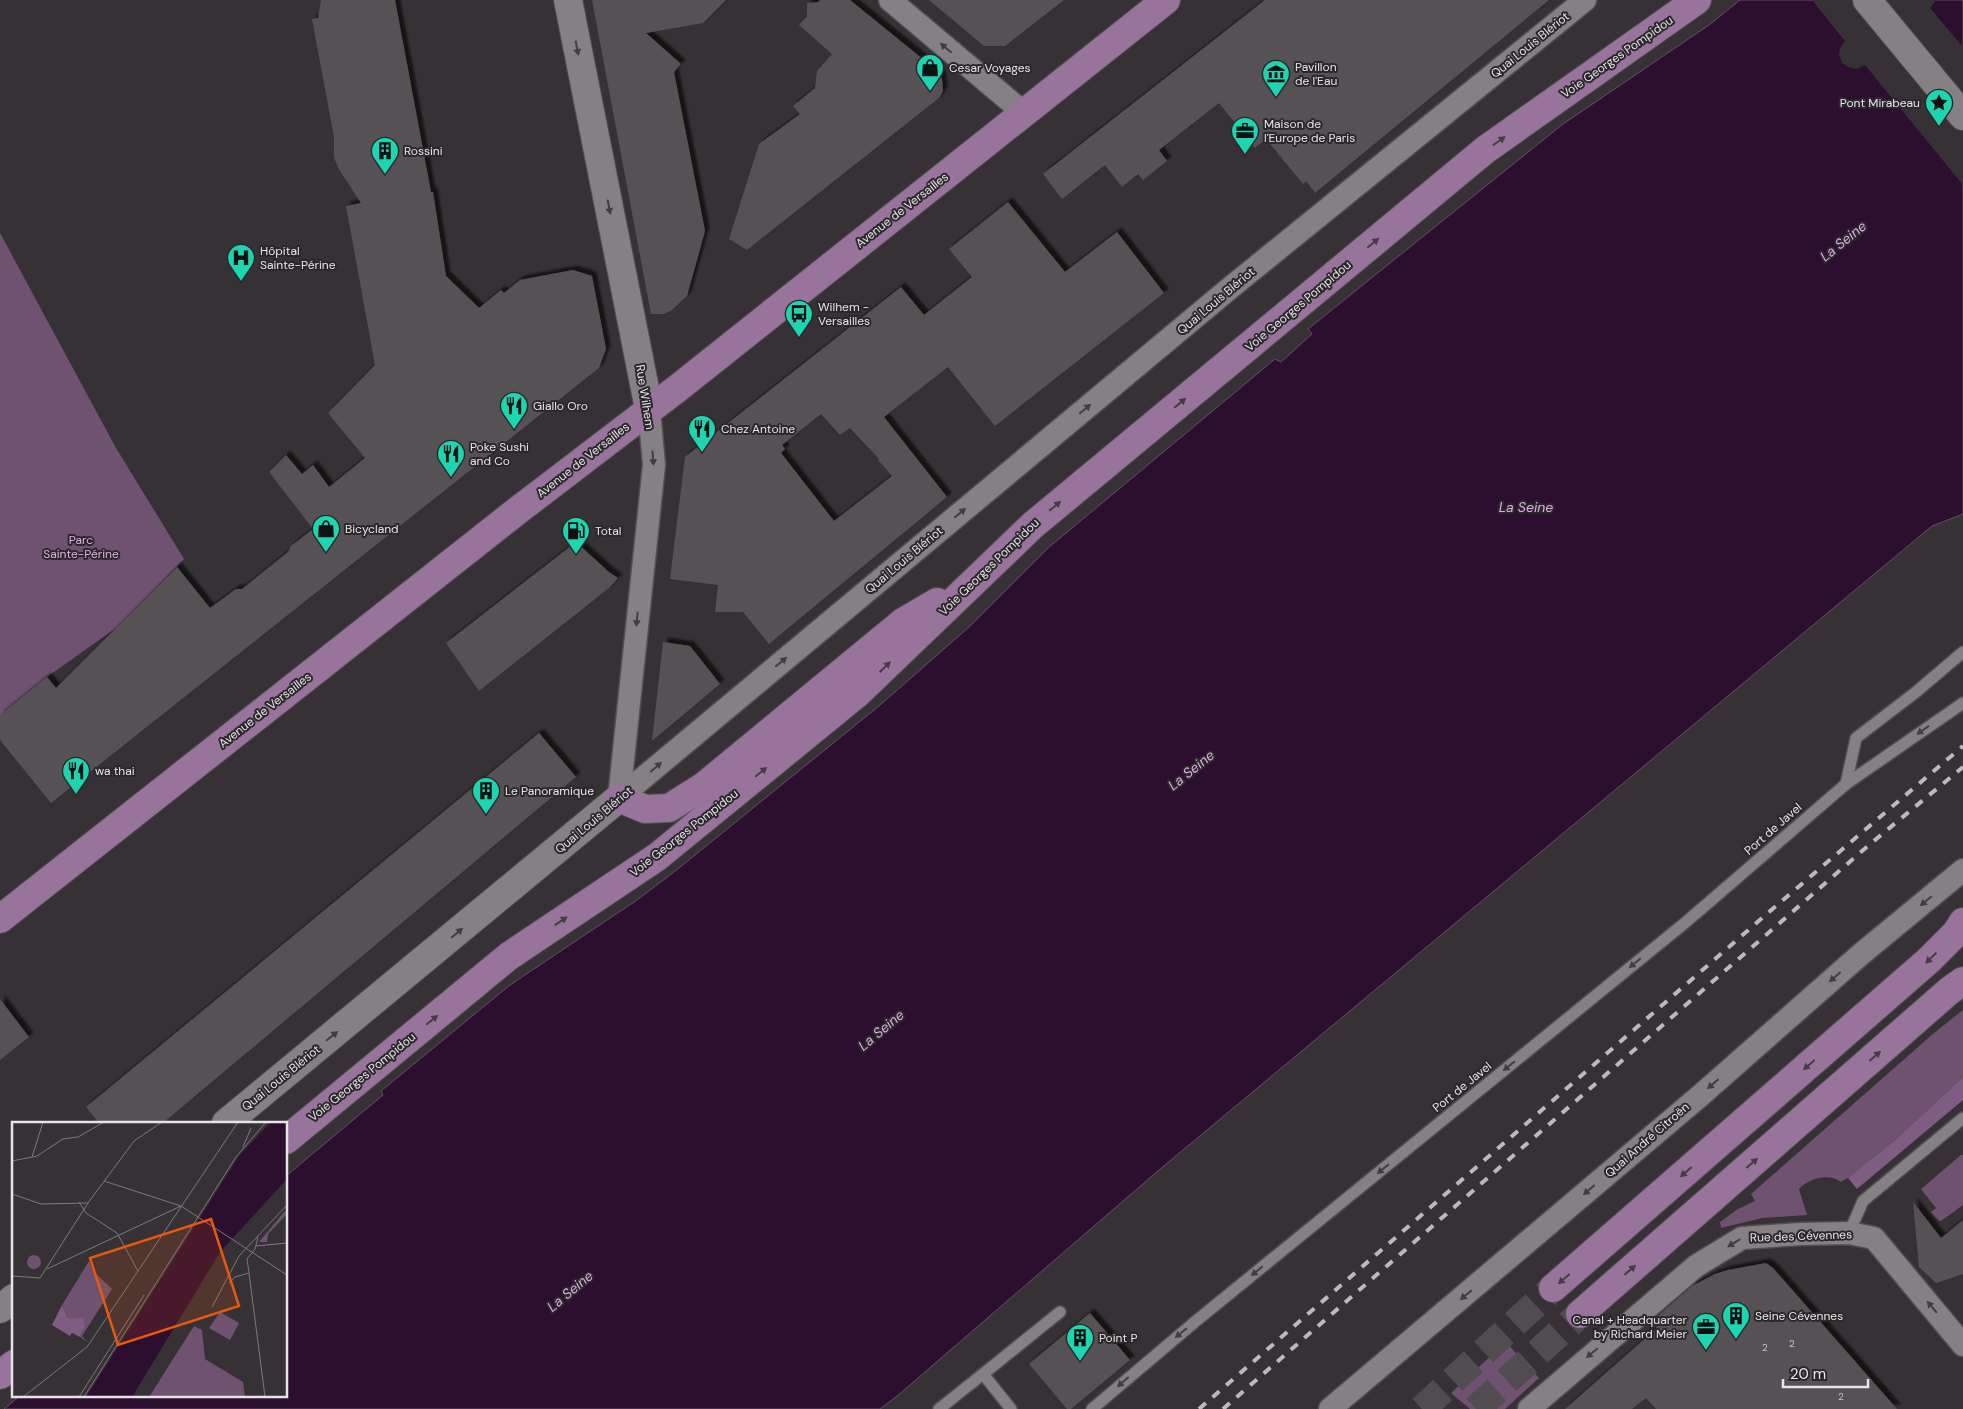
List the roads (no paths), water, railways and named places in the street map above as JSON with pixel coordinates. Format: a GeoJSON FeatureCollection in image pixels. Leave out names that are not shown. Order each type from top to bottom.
{"type":"FeatureCollection","features":[{"type":"Feature","properties":{"kind":"main road","name":"Avenue de Versailles"},"geometry":{"type":"LineString","coordinates":[[0,919],[1166,0]]}},
{"type":"Feature","properties":{"kind":"main road","name":"Voie Georges Pompidou"},"geometry":{"type":"LineString","coordinates":[[288,1138],[509,956],[657,857],[851,699],[1032,525],[1485,150],[1697,0]]}},
{"type":"Feature","properties":{"kind":"main road"},"geometry":{"type":"LineString","coordinates":[[620,798],[645,809],[669,808],[704,786],[903,622],[981,575]]}},
{"type":"Feature","properties":{"kind":"main road"},"geometry":{"type":"LineString","coordinates":[[1553,1288],[1929,960],[1956,933],[1963,922]]}},
{"type":"Feature","properties":{"kind":"main road"},"geometry":{"type":"LineString","coordinates":[[1580,1314],[1948,991],[1963,981]]}},
{"type":"Feature","properties":{"kind":"main road"},"geometry":{"type":"LineString","coordinates":[[0,1375],[12,1366]]}},
{"type":"Feature","properties":{"kind":"street","name":"Rue Wilhem"},"geometry":{"type":"LineString","coordinates":[[568,0],[649,409],[654,465],[620,798]]}},
{"type":"Feature","properties":{"kind":"street"},"geometry":{"type":"LineString","coordinates":[[890,0],[1024,113]]}},
{"type":"Feature","properties":{"kind":"street","name":"Quai Louis Blériot"},"geometry":{"type":"LineString","coordinates":[[227,1122],[620,798],[1230,288],[1585,0]]}},
{"type":"Feature","properties":{"kind":"street"},"geometry":{"type":"LineString","coordinates":[[1867,0],[1963,116]]}},
{"type":"Feature","properties":{"kind":"street","name":"Quai André Citroën"},"geometry":{"type":"LineString","coordinates":[[1330,1409],[1686,1107],[1860,955],[1963,870]]}},
{"type":"Feature","properties":{"kind":"street","name":"Rue des Cévennes"},"geometry":{"type":"LineString","coordinates":[[1529,1409],[1696,1266],[1742,1238],[1849,1232],[1874,1238],[1963,1345]]}},
{"type":"Feature","properties":{"kind":"street"},"geometry":{"type":"LineString","coordinates":[[0,1309],[12,1300]]}},
{"type":"Feature","properties":{"kind":"lane"},"geometry":{"type":"LineString","coordinates":[[1846,784],[1856,738],[1916,692],[1963,652]]}},
{"type":"Feature","properties":{"kind":"lane","name":"Port de Javel"},"geometry":{"type":"LineString","coordinates":[[1092,1409],[1196,1321],[1673,932],[1846,784],[1963,703]]}},
{"type":"Feature","properties":{"kind":"lane"},"geometry":{"type":"LineString","coordinates":[[1849,1232],[1863,1201],[1963,1118]]}},
{"type":"Feature","properties":{"kind":"lane"},"geometry":{"type":"LineString","coordinates":[[939,1409],[1060,1312]]}},
{"type":"Feature","properties":{"kind":"lane"},"geometry":{"type":"LineString","coordinates":[[983,1374],[1011,1409]]}},
{"type":"Feature","properties":{"kind":"water","name":"La Seine"},"geometry":{"type":"Polygon","coordinates":[[[1740,0],[1963,0],[1963,514],[1932,526],[1159,1170],[896,1397],[880,1409],[4,1409],[20,1396],[288,1396],[288,1174],[383,1095],[381,1091],[510,985],[637,900],[879,706],[969,627],[1048,548],[1275,359],[1281,362],[1312,334],[1308,329],[1563,124],[1709,25],[1740,0]]]}},
{"type":"Feature","properties":{"kind":"tunnel"},"geometry":{"type":"LineString","coordinates":[[1422,1409],[1553,1288]]}},
{"type":"Feature","properties":{"kind":"tunnel"},"geometry":{"type":"LineString","coordinates":[[1476,1409],[1580,1314]]}},
{"type":"Feature","properties":{"kind":"railway"},"geometry":{"type":"LineString","coordinates":[[1199,1409],[1769,912],[1963,746]]}},
{"type":"Feature","properties":{"kind":"railway"},"geometry":{"type":"LineString","coordinates":[[1223,1409],[1869,845],[1963,767]]}},
{"type":"Feature","properties":{"kind":"place","name":"Cesar Voyages"},"geometry":{"type":"Point","coordinates":[930,92]}},
{"type":"Feature","properties":{"kind":"place","name":"Pavillon de l'Eau"},"geometry":{"type":"Point","coordinates":[1276,98]}},
{"type":"Feature","properties":{"kind":"place","name":"Pont Mirabeau"},"geometry":{"type":"Point","coordinates":[1939,127]}},
{"type":"Feature","properties":{"kind":"place","name":"Maison de l'Europe de Paris"},"geometry":{"type":"Point","coordinates":[1245,155]}},
{"type":"Feature","properties":{"kind":"place","name":"Rossini"},"geometry":{"type":"Point","coordinates":[385,175]}},
{"type":"Feature","properties":{"kind":"place","name":"Hôpital Sainte-Périne"},"geometry":{"type":"Point","coordinates":[241,282]}},
{"type":"Feature","properties":{"kind":"place","name":"Wilhem - Versailles"},"geometry":{"type":"Point","coordinates":[799,338]}},
{"type":"Feature","properties":{"kind":"place","name":"Giallo Oro"},"geometry":{"type":"Point","coordinates":[514,430]}},
{"type":"Feature","properties":{"kind":"place","name":"Chez Antoine"},"geometry":{"type":"Point","coordinates":[702,453]}},
{"type":"Feature","properties":{"kind":"place","name":"Poke Sushi and Co"},"geometry":{"type":"Point","coordinates":[451,478]}},
{"type":"Feature","properties":{"kind":"place","name":"Bicycland"},"geometry":{"type":"Point","coordinates":[326,553]}},
{"type":"Feature","properties":{"kind":"place","name":"Total"},"geometry":{"type":"Point","coordinates":[576,555]}},
{"type":"Feature","properties":{"kind":"place","name":"wa thai"},"geometry":{"type":"Point","coordinates":[76,795]}},
{"type":"Feature","properties":{"kind":"place","name":"Le Panoramique"},"geometry":{"type":"Point","coordinates":[486,815]}},
{"type":"Feature","properties":{"kind":"place","name":"Seine Cévennes"},"geometry":{"type":"Point","coordinates":[1736,1340]}},
{"type":"Feature","properties":{"kind":"place","name":"Canal + Headquarter by Richard Meier"},"geometry":{"type":"Point","coordinates":[1706,1351]}},
{"type":"Feature","properties":{"kind":"place","name":"Point P"},"geometry":{"type":"Point","coordinates":[1080,1362]}},
{"type":"Feature","properties":{"kind":"park label","name":"Parc Sainte-Périne"},"geometry":{"type":"Point","coordinates":[81,547]}}]}
